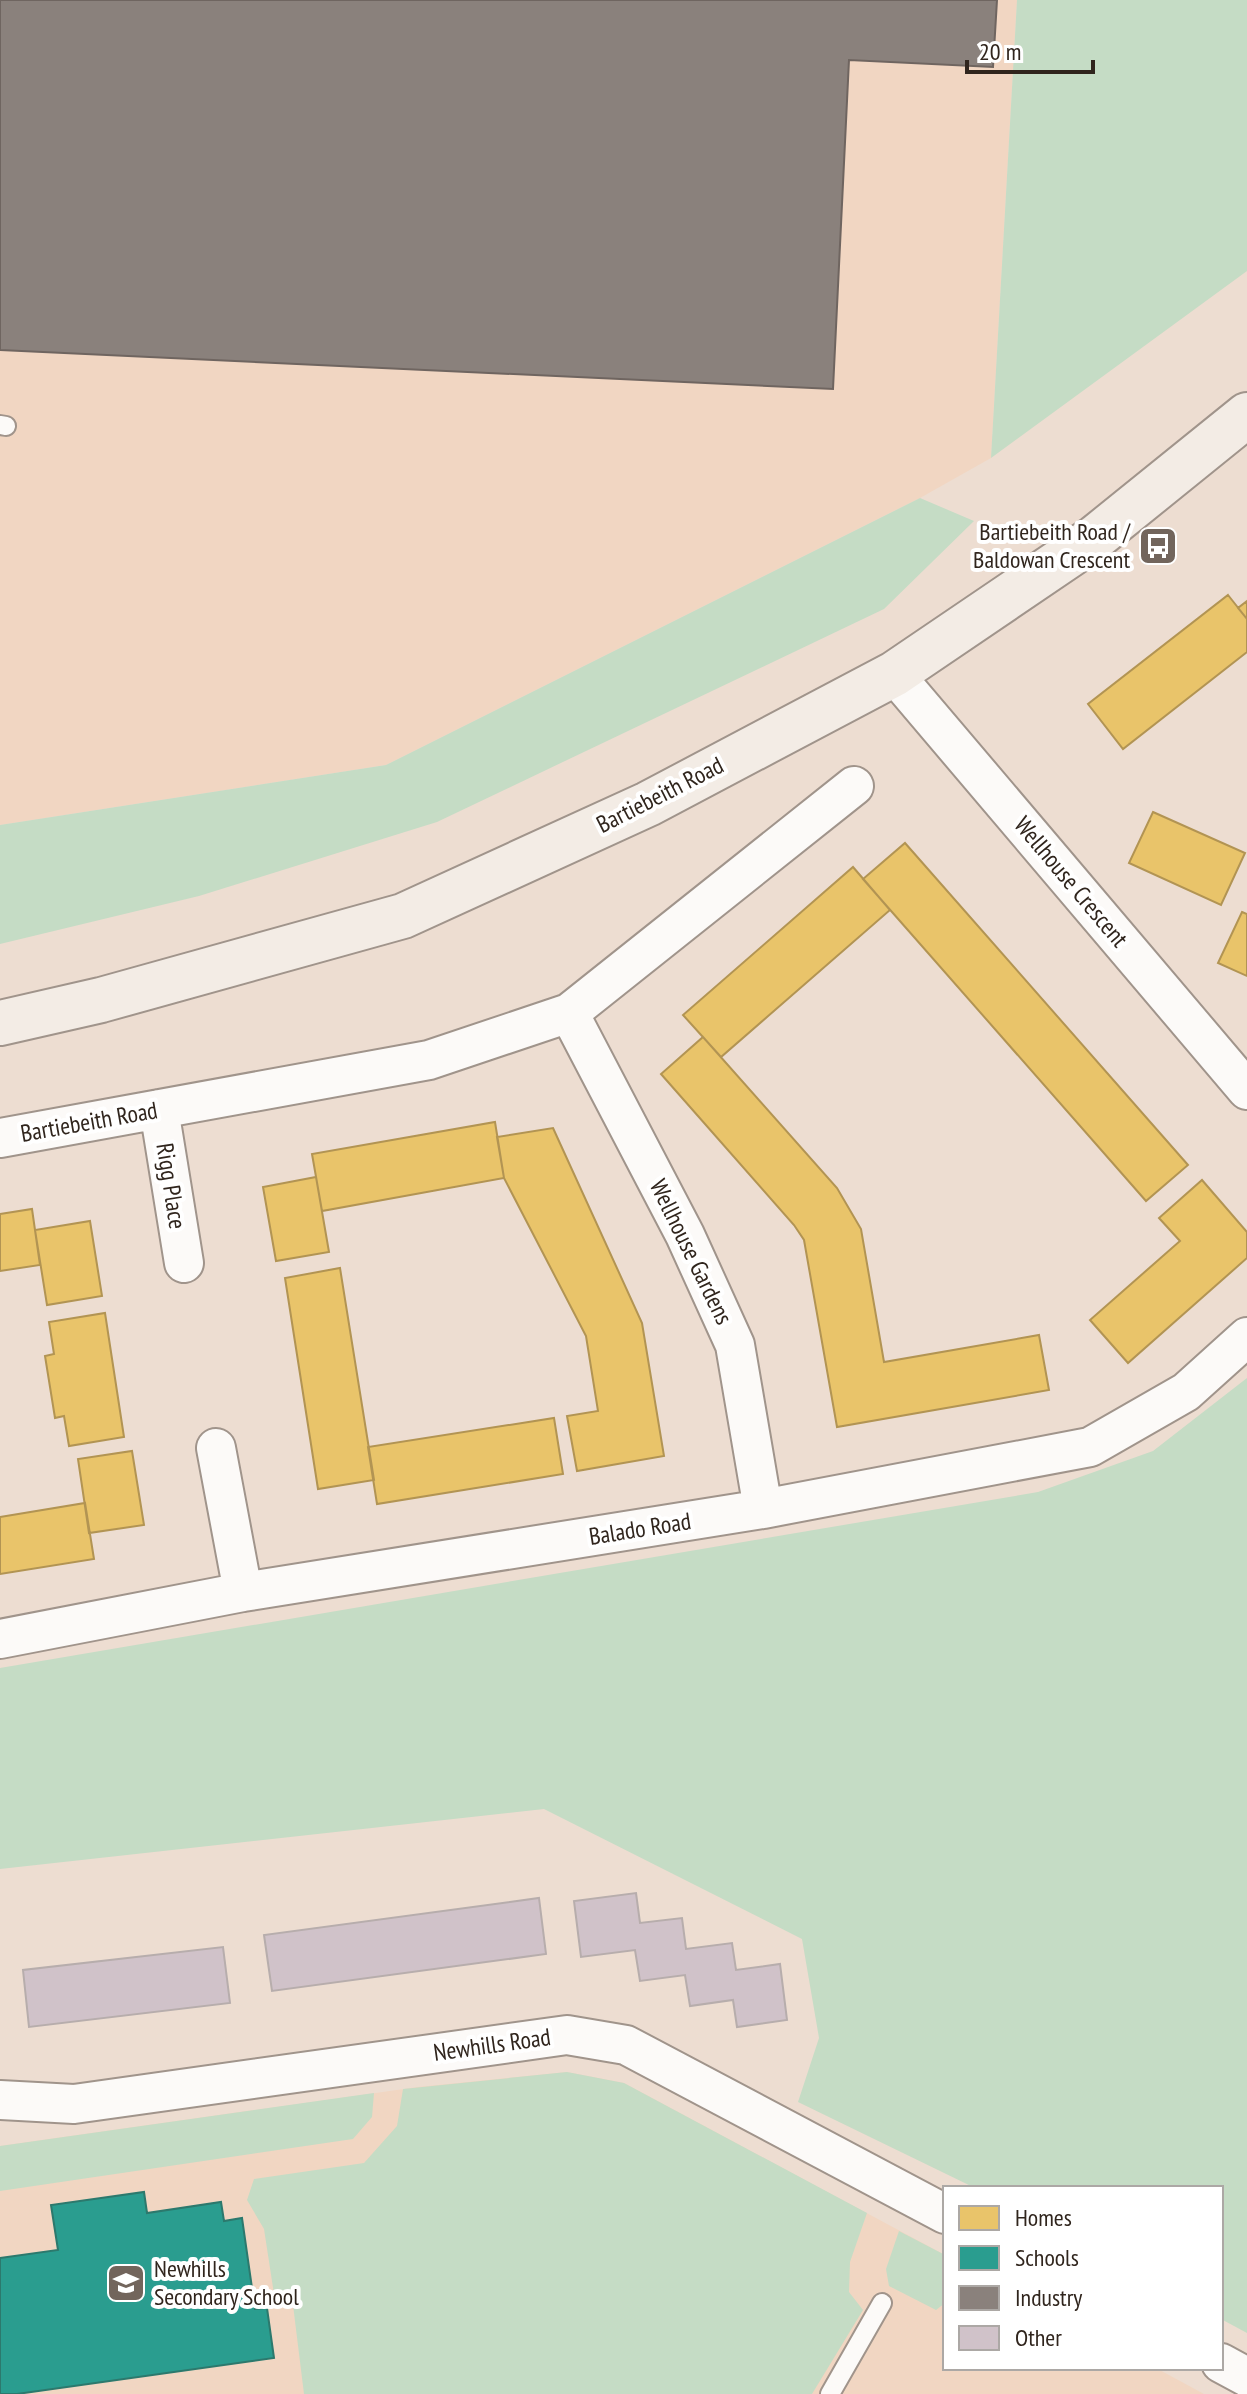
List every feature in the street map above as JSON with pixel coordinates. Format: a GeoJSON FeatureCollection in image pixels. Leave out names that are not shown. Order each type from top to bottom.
{"type":"FeatureCollection","features":[{"type":"Feature","properties":{"kind":"street","name":"Bartiebeith Road"},"geometry":{"type":"LineString","coordinates":[[0,1023],[101,1000],[403,916],[648,804],[894,674],[1096,537],[1247,415]]}},
{"type":"Feature","properties":{"kind":"street","name":"Wellhouse Crescent"},"geometry":{"type":"LineString","coordinates":[[894,674],[1247,1090]]}},
{"type":"Feature","properties":{"kind":"street","name":"Bartiebeith Road"},"geometry":{"type":"LineString","coordinates":[[0,1138],[429,1060],[569,1013],[854,786]]}},
{"type":"Feature","properties":{"kind":"street","name":"Wellhouse Gardens"},"geometry":{"type":"LineString","coordinates":[[569,1013],[685,1235],[735,1345],[763,1509]]}},
{"type":"Feature","properties":{"kind":"street","name":"Rigg Place"},"geometry":{"type":"LineString","coordinates":[[159,1109],[184,1263]]}},
{"type":"Feature","properties":{"kind":"street","name":"Balado Road"},"geometry":{"type":"LineString","coordinates":[[0,1639],[243,1592],[763,1509],[1090,1447],[1186,1392],[1247,1337]]}},
{"type":"Feature","properties":{"kind":"street"},"geometry":{"type":"LineString","coordinates":[[216,1448],[243,1592]]}},
{"type":"Feature","properties":{"kind":"street","name":"Newhills Road"},"geometry":{"type":"LineString","coordinates":[[0,2100],[74,2104],[567,2035],[626,2045],[943,2213]]}},
{"type":"Feature","properties":{"kind":"street"},"geometry":{"type":"LineString","coordinates":[[1223,2364],[1247,2377]]}},
{"type":"Feature","properties":{"kind":"lane"},"geometry":{"type":"LineString","coordinates":[[830,2394],[882,2303]]}},
{"type":"Feature","properties":{"kind":"shaded area"},"geometry":{"type":"Polygon","coordinates":[[[0,0],[1017,0],[991,458],[920,498],[386,765],[0,825],[0,0]]]}},
{"type":"Feature","properties":{"kind":"shaded area"},"geometry":{"type":"Polygon","coordinates":[[[567,2072],[624,2083],[943,2254],[943,2370],[1160,2370],[1204,2394],[0,2394],[0,2146],[418,2087],[567,2072]]]}},
{"type":"Feature","properties":{"kind":"green space"},"geometry":{"type":"Polygon","coordinates":[[[1017,0],[1247,0],[1247,271],[991,458],[1017,0]]]}},
{"type":"Feature","properties":{"kind":"green space"},"geometry":{"type":"Polygon","coordinates":[[[920,498],[974,521],[884,609],[437,822],[199,896],[0,944],[0,825],[386,765],[920,498]]]}},
{"type":"Feature","properties":{"kind":"green space"},"geometry":{"type":"Polygon","coordinates":[[[1247,1378],[1247,2333],[1223,2320],[1223,2186],[971,2186],[798,2102],[819,2038],[802,1939],[544,1809],[0,1869],[0,1668],[1038,1492],[1153,1451],[1247,1378]]]}},
{"type":"Feature","properties":{"kind":"green space"},"geometry":{"type":"Polygon","coordinates":[[[567,2072],[624,2083],[867,2213],[850,2262],[849,2292],[863,2310],[812,2394],[304,2394],[293,2305],[276,2307],[264,2229],[247,2200],[254,2179],[364,2163],[397,2126],[403,2089],[567,2072]]]}},
{"type":"Feature","properties":{"kind":"green space"},"geometry":{"type":"Polygon","coordinates":[[[374,2093],[372,2117],[353,2139],[0,2191],[0,2146],[374,2093]]]}},
{"type":"Feature","properties":{"kind":"green space"},"geometry":{"type":"Polygon","coordinates":[[[899,2231],[943,2254],[943,2305],[936,2310],[889,2286],[886,2269],[899,2231]]]}},
{"type":"Feature","properties":{"kind":"building: Homes"},"geometry":{"type":"Polygon","coordinates":[[[1228,595],[1247,619],[1247,652],[1123,749],[1088,704],[1228,595]]]}},
{"type":"Feature","properties":{"kind":"building: Homes"},"geometry":{"type":"Polygon","coordinates":[[[1247,601],[1247,619],[1238,608],[1247,601]]]}},
{"type":"Feature","properties":{"kind":"building: Homes"},"geometry":{"type":"Polygon","coordinates":[[[1153,812],[1245,853],[1221,905],[1129,863],[1153,812]]]}},
{"type":"Feature","properties":{"kind":"building: Homes"},"geometry":{"type":"Polygon","coordinates":[[[905,843],[1188,1165],[1146,1201],[863,879],[905,843]]]}},
{"type":"Feature","properties":{"kind":"building: Homes"},"geometry":{"type":"Polygon","coordinates":[[[853,867],[890,910],[721,1057],[683,1015],[853,867]]]}},
{"type":"Feature","properties":{"kind":"building: Homes"},"geometry":{"type":"Polygon","coordinates":[[[1242,912],[1247,914],[1247,976],[1218,963],[1242,912]]]}},
{"type":"Feature","properties":{"kind":"building: Homes"},"geometry":{"type":"Polygon","coordinates":[[[703,1037],[837,1188],[861,1229],[884,1362],[1039,1335],[1049,1390],[837,1427],[804,1240],[661,1074],[703,1037]]]}},
{"type":"Feature","properties":{"kind":"building: Homes"},"geometry":{"type":"Polygon","coordinates":[[[495,1122],[504,1178],[322,1211],[312,1154],[495,1122]]]}},
{"type":"Feature","properties":{"kind":"building: Homes"},"geometry":{"type":"Polygon","coordinates":[[[553,1128],[642,1323],[664,1456],[577,1471],[567,1416],[598,1411],[586,1336],[504,1178],[497,1137],[553,1128]]]}},
{"type":"Feature","properties":{"kind":"building: Homes"},"geometry":{"type":"Polygon","coordinates":[[[316,1177],[329,1252],[276,1261],[263,1187],[316,1177]]]}},
{"type":"Feature","properties":{"kind":"building: Homes"},"geometry":{"type":"Polygon","coordinates":[[[1202,1180],[1247,1232],[1247,1258],[1128,1363],[1090,1320],[1180,1241],[1159,1218],[1202,1180]]]}},
{"type":"Feature","properties":{"kind":"building: Homes"},"geometry":{"type":"Polygon","coordinates":[[[32,1209],[40,1265],[0,1271],[0,1214],[32,1209]]]}},
{"type":"Feature","properties":{"kind":"building: Homes"},"geometry":{"type":"Polygon","coordinates":[[[90,1221],[102,1296],[47,1305],[35,1230],[90,1221]]]}},
{"type":"Feature","properties":{"kind":"building: Homes"},"geometry":{"type":"Polygon","coordinates":[[[340,1268],[374,1480],[318,1489],[285,1278],[340,1268]]]}},
{"type":"Feature","properties":{"kind":"building: Homes"},"geometry":{"type":"Polygon","coordinates":[[[105,1313],[124,1437],[69,1446],[64,1416],[55,1418],[45,1356],[54,1354],[49,1322],[105,1313]]]}},
{"type":"Feature","properties":{"kind":"building: Homes"},"geometry":{"type":"Polygon","coordinates":[[[554,1418],[563,1474],[377,1504],[368,1447],[554,1418]]]}},
{"type":"Feature","properties":{"kind":"building: Homes"},"geometry":{"type":"Polygon","coordinates":[[[132,1451],[144,1525],[89,1533],[78,1459],[132,1451]]]}},
{"type":"Feature","properties":{"kind":"building: Homes"},"geometry":{"type":"Polygon","coordinates":[[[85,1503],[94,1559],[0,1574],[0,1517],[85,1503]]]}},
{"type":"Feature","properties":{"kind":"building: Schools","name":"Newhills Secondary School"},"geometry":{"type":"Polygon","coordinates":[[[144,2192],[147,2213],[221,2202],[224,2221],[242,2218],[255,2309],[267,2308],[274,2358],[0,2394],[0,2258],[58,2250],[51,2205],[144,2192]]]}},
{"type":"Feature","properties":{"kind":"building: Industry"},"geometry":{"type":"Polygon","coordinates":[[[0,0],[997,0],[993,67],[849,60],[833,389],[0,350],[0,0]]]}},
{"type":"Feature","properties":{"kind":"building: Other"},"geometry":{"type":"Polygon","coordinates":[[[636,1893],[640,1923],[682,1918],[686,1949],[732,1943],[736,1970],[780,1964],[787,2020],[737,2027],[733,2000],[690,2006],[685,1975],[640,1981],[635,1950],[581,1957],[574,1901],[636,1893]]]}},
{"type":"Feature","properties":{"kind":"building: Other"},"geometry":{"type":"Polygon","coordinates":[[[539,1898],[546,1954],[272,1991],[264,1935],[539,1898]]]}},
{"type":"Feature","properties":{"kind":"building: Other"},"geometry":{"type":"Polygon","coordinates":[[[223,1947],[230,2003],[29,2027],[23,1970],[223,1947]]]}},
{"type":"Feature","properties":{"kind":"place","name":"Bartiebeith Road / Baldowan Crescent"},"geometry":{"type":"Point","coordinates":[1158,546]}},
{"type":"Feature","properties":{"kind":"place","name":"Newhills Secondary School"},"geometry":{"type":"Point","coordinates":[126,2283]}}]}
